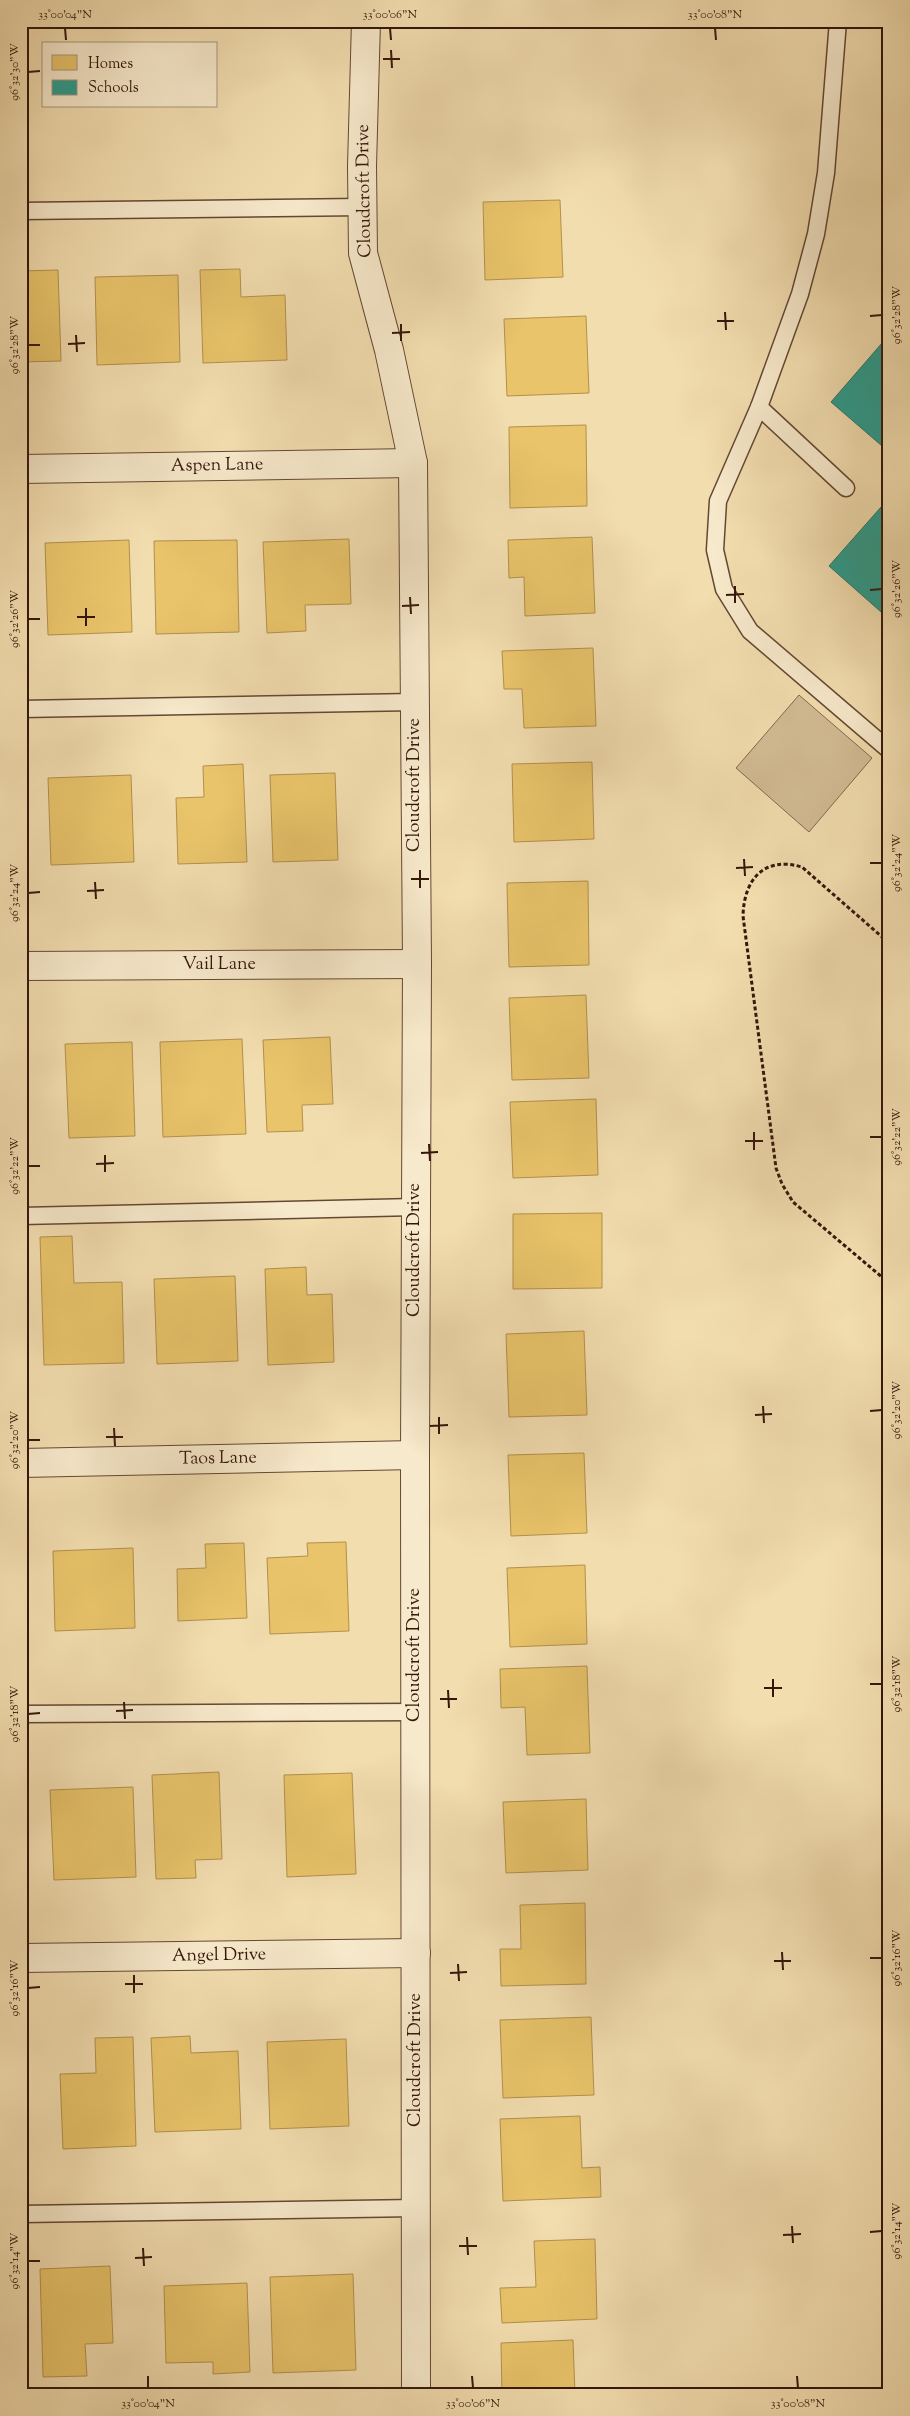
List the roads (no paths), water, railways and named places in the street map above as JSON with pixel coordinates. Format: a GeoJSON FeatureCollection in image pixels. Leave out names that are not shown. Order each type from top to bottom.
{"type":"FeatureCollection","features":[{"type":"Feature","properties":{"kind":"street","name":"Cloudcroft Drive"},"geometry":{"type":"LineString","coordinates":[[366,21],[363,253],[389,350],[413,463],[417,964],[415,1207],[416,2395]]}},
{"type":"Feature","properties":{"kind":"street","name":"Aspen Lane"},"geometry":{"type":"LineString","coordinates":[[21,469],[413,463]]}},
{"type":"Feature","properties":{"kind":"street","name":"Vail Lane"},"geometry":{"type":"LineString","coordinates":[[21,966],[417,964]]}},
{"type":"Feature","properties":{"kind":"street","name":"Taos Lane"},"geometry":{"type":"LineString","coordinates":[[21,1463],[415,1455]]}},
{"type":"Feature","properties":{"kind":"street","name":"Angel Drive"},"geometry":{"type":"LineString","coordinates":[[21,1958],[416,1953]]}},
{"type":"Feature","properties":{"kind":"lane"},"geometry":{"type":"LineString","coordinates":[[838,21],[826,173],[816,234],[800,294],[759,407],[718,501],[714,550],[724,589],[750,630],[889,750]]}},
{"type":"Feature","properties":{"kind":"lane"},"geometry":{"type":"LineString","coordinates":[[21,211],[363,207]]}},
{"type":"Feature","properties":{"kind":"lane"},"geometry":{"type":"LineString","coordinates":[[759,407],[846,488]]}},
{"type":"Feature","properties":{"kind":"lane"},"geometry":{"type":"LineString","coordinates":[[21,710],[415,702]]}},
{"type":"Feature","properties":{"kind":"lane"},"geometry":{"type":"LineString","coordinates":[[21,1216],[415,1207]]}},
{"type":"Feature","properties":{"kind":"lane"},"geometry":{"type":"LineString","coordinates":[[21,1714],[415,1712]]}},
{"type":"Feature","properties":{"kind":"lane"},"geometry":{"type":"LineString","coordinates":[[21,2214],[416,2208]]}}]}
